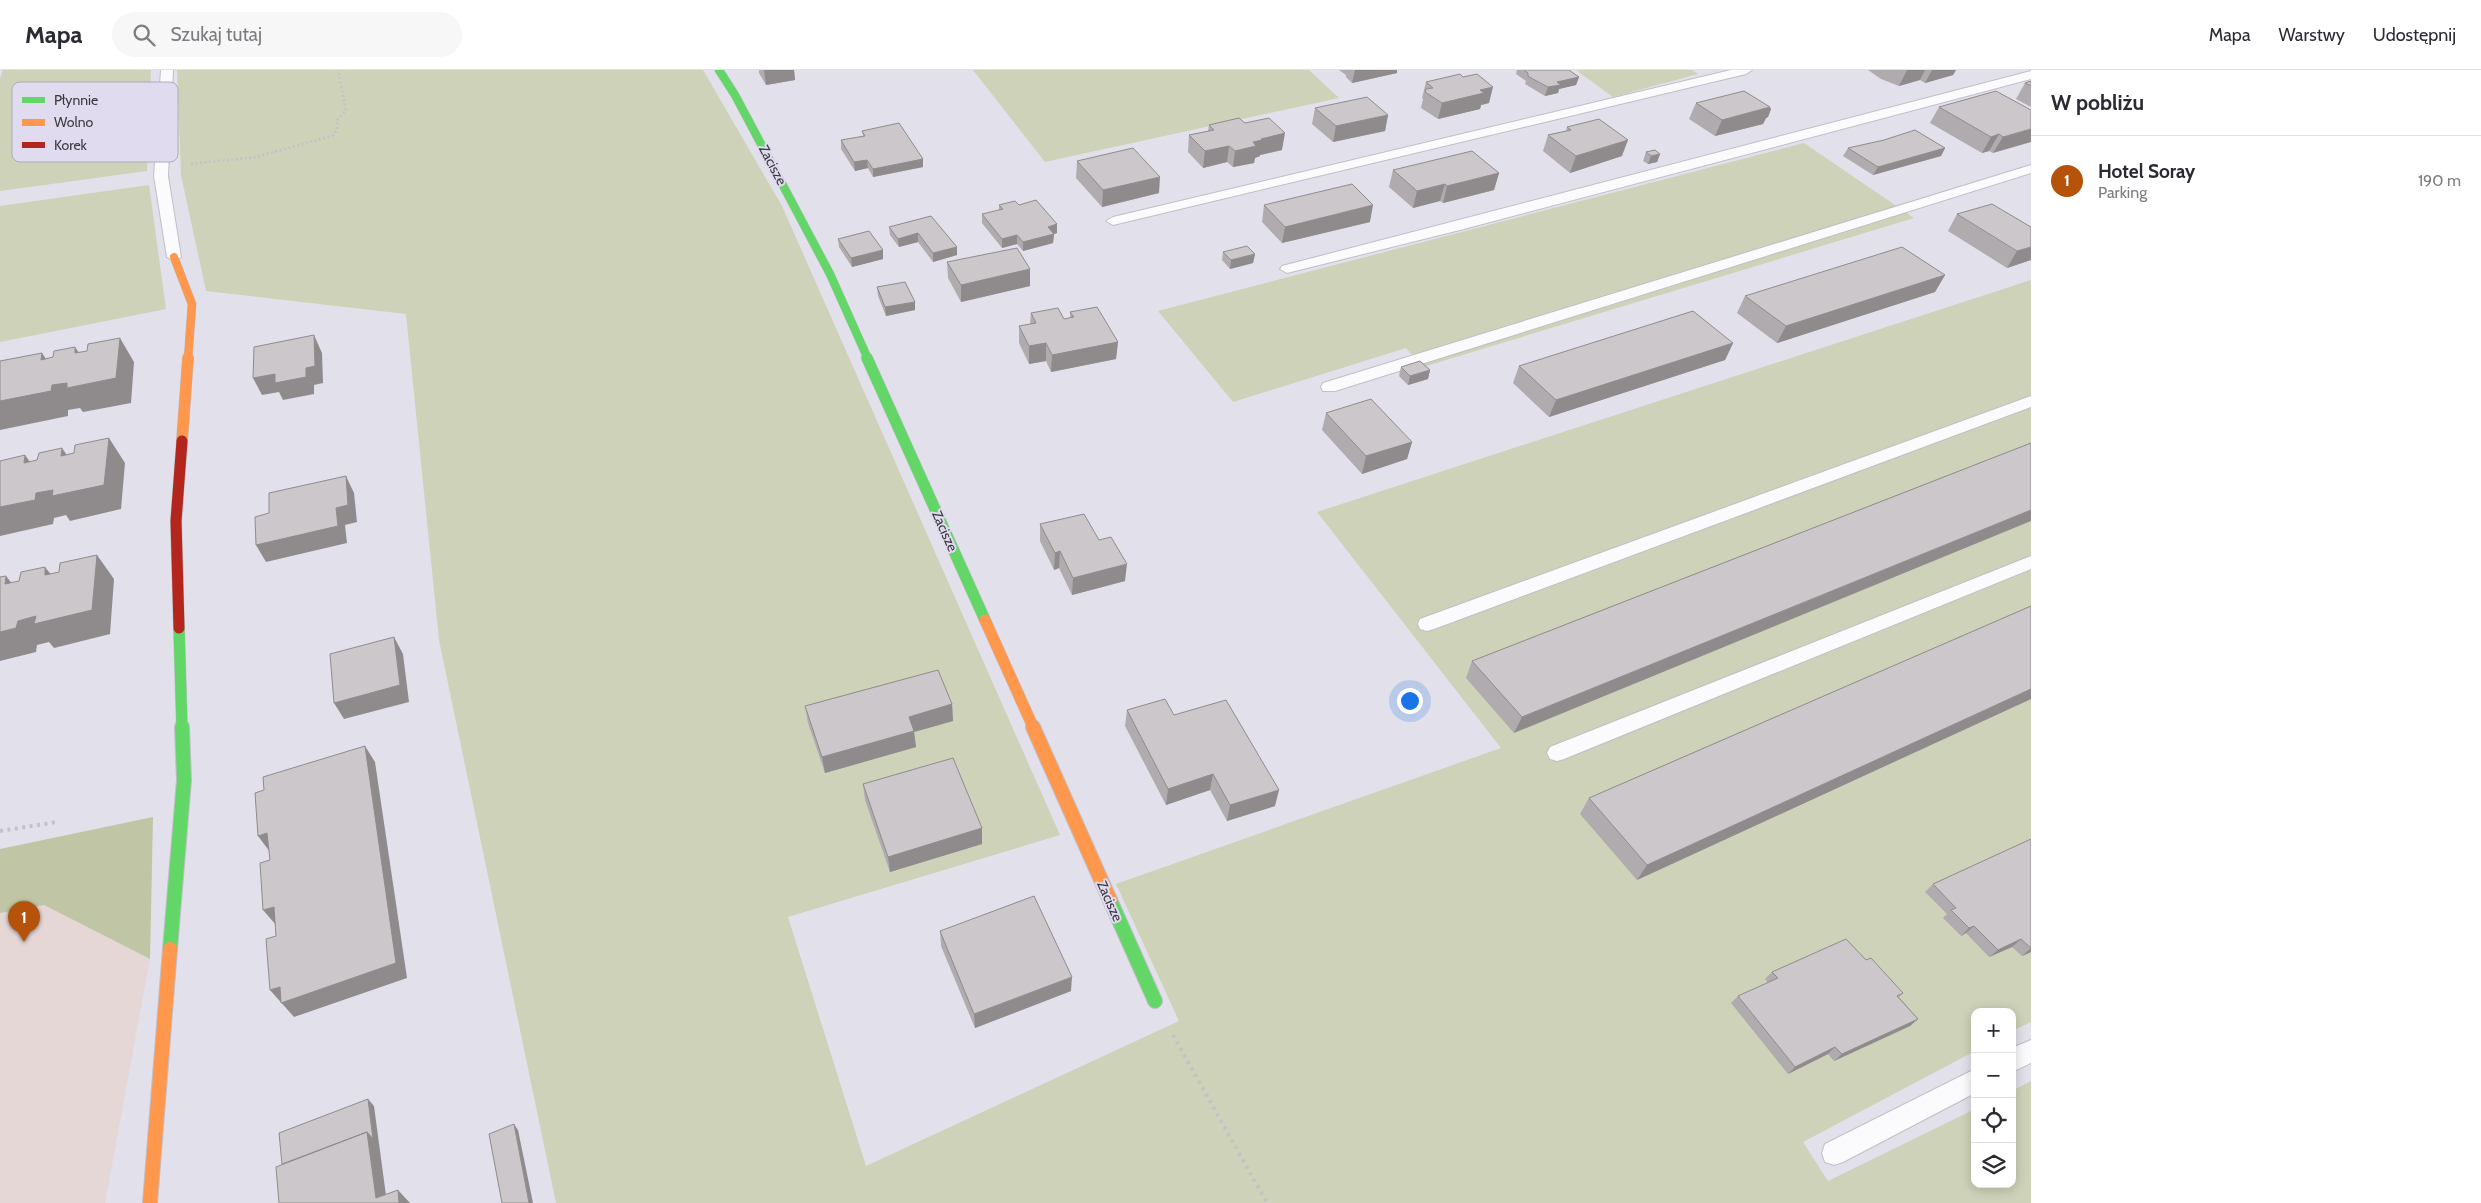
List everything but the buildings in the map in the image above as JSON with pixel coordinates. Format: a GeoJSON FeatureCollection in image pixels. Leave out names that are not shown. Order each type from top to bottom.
{"type":"FeatureCollection","features":[{"type":"Feature","properties":{"kind":"street","name":"Zacisze"},"geometry":{"type":"LineString","coordinates":[[719,70],[735,94],[830,274],[1155,1001]]}},
{"type":"Feature","properties":{"kind":"street"},"geometry":{"type":"LineString","coordinates":[[150,1203],[184,780],[176,521],[192,304],[174,257]]}},
{"type":"Feature","properties":{"kind":"lane"},"geometry":{"type":"LineString","coordinates":[[1113,221],[1746,70]]}},
{"type":"Feature","properties":{"kind":"lane"},"geometry":{"type":"LineString","coordinates":[[1287,269],[1455,228],[2031,75]]}},
{"type":"Feature","properties":{"kind":"lane"},"geometry":{"type":"LineString","coordinates":[[162,162],[162,173],[174,257]]}},
{"type":"Feature","properties":{"kind":"lane"},"geometry":{"type":"LineString","coordinates":[[1329,388],[2031,169]]}},
{"type":"Feature","properties":{"kind":"lane"},"geometry":{"type":"LineString","coordinates":[[1427,624],[2031,401]]}},
{"type":"Feature","properties":{"kind":"lane"},"geometry":{"type":"LineString","coordinates":[[1557,753],[2031,562]]}},
{"type":"Feature","properties":{"kind":"lane"},"geometry":{"type":"LineString","coordinates":[[2016,1059],[2031,1051]]}},
{"type":"Feature","properties":{"kind":"lane"},"geometry":{"type":"LineString","coordinates":[[1834,1153],[1971,1082]]}},
{"type":"Feature","properties":{"kind":"path"},"geometry":{"type":"LineString","coordinates":[[162,173],[189,164],[256,157],[296,145],[319,142],[332,136],[337,130],[337,120],[346,110],[338,70]]}},
{"type":"Feature","properties":{"kind":"path"},"geometry":{"type":"LineString","coordinates":[[0,831],[57,822]]}},
{"type":"Feature","properties":{"kind":"path"},"geometry":{"type":"LineString","coordinates":[[1155,1001],[1267,1203]]}},
{"type":"Feature","properties":{"kind":"shaded area"},"geometry":{"type":"Polygon","coordinates":[[[44,905],[150,959],[105,1203],[0,1203],[0,913],[44,905]]]}},
{"type":"Feature","properties":{"kind":"green space"},"geometry":{"type":"Polygon","coordinates":[[[3,70],[151,70],[151,82],[12,82],[12,162],[147,162],[147,171],[0,191],[0,79],[3,70]]]}},
{"type":"Feature","properties":{"kind":"green space"},"geometry":{"type":"Polygon","coordinates":[[[177,70],[703,70],[782,206],[1060,835],[788,917],[866,1166],[1179,1021],[1116,884],[1501,748],[1317,512],[2031,280],[2031,1022],[2016,1029],[2016,1008],[1971,1008],[1971,1053],[1803,1142],[1828,1181],[1971,1111],[1971,1188],[2016,1188],[2016,1089],[2031,1081],[2031,1203],[556,1203],[439,640],[406,314],[206,291],[181,175],[177,70]]]}},
{"type":"Feature","properties":{"kind":"green space"},"geometry":{"type":"Polygon","coordinates":[[[973,70],[1309,70],[1339,98],[1045,162],[973,70]]]}},
{"type":"Feature","properties":{"kind":"green space"},"geometry":{"type":"Polygon","coordinates":[[[1576,70],[1692,70],[1698,74],[1613,97],[1576,70]]]}},
{"type":"Feature","properties":{"kind":"green space"},"geometry":{"type":"Polygon","coordinates":[[[1804,143],[1914,218],[1423,367],[1406,348],[1233,402],[1158,311],[1804,143]]]}},
{"type":"Feature","properties":{"kind":"green space"},"geometry":{"type":"Polygon","coordinates":[[[149,185],[166,309],[0,342],[0,206],[149,185]]]}},
{"type":"Feature","properties":{"kind":"green space"},"geometry":{"type":"Polygon","coordinates":[[[153,817],[150,959],[44,905],[0,913],[0,849],[153,817]]]}},
{"type":"Feature","properties":{"kind":"traffic: fast"},"geometry":{"type":"LineString","coordinates":[[719,70],[735,95],[830,274],[985,620]]}},
{"type":"Feature","properties":{"kind":"traffic: fast"},"geometry":{"type":"LineString","coordinates":[[170,949],[184,780],[179,628]]}},
{"type":"Feature","properties":{"kind":"traffic: fast"},"geometry":{"type":"LineString","coordinates":[[1110,900],[1155,1001]]}},
{"type":"Feature","properties":{"kind":"traffic: slow"},"geometry":{"type":"LineString","coordinates":[[174,257],[192,304],[182,441]]}},
{"type":"Feature","properties":{"kind":"traffic: slow"},"geometry":{"type":"LineString","coordinates":[[985,620],[1110,900]]}},
{"type":"Feature","properties":{"kind":"traffic: slow"},"geometry":{"type":"LineString","coordinates":[[150,1203],[170,949]]}},
{"type":"Feature","properties":{"kind":"traffic: jam"},"geometry":{"type":"LineString","coordinates":[[179,628],[176,521],[182,441]]}},
{"type":"Feature","properties":{"kind":"place","name":"Hotel Soray"},"geometry":{"type":"Point","coordinates":[24,942]}}]}
